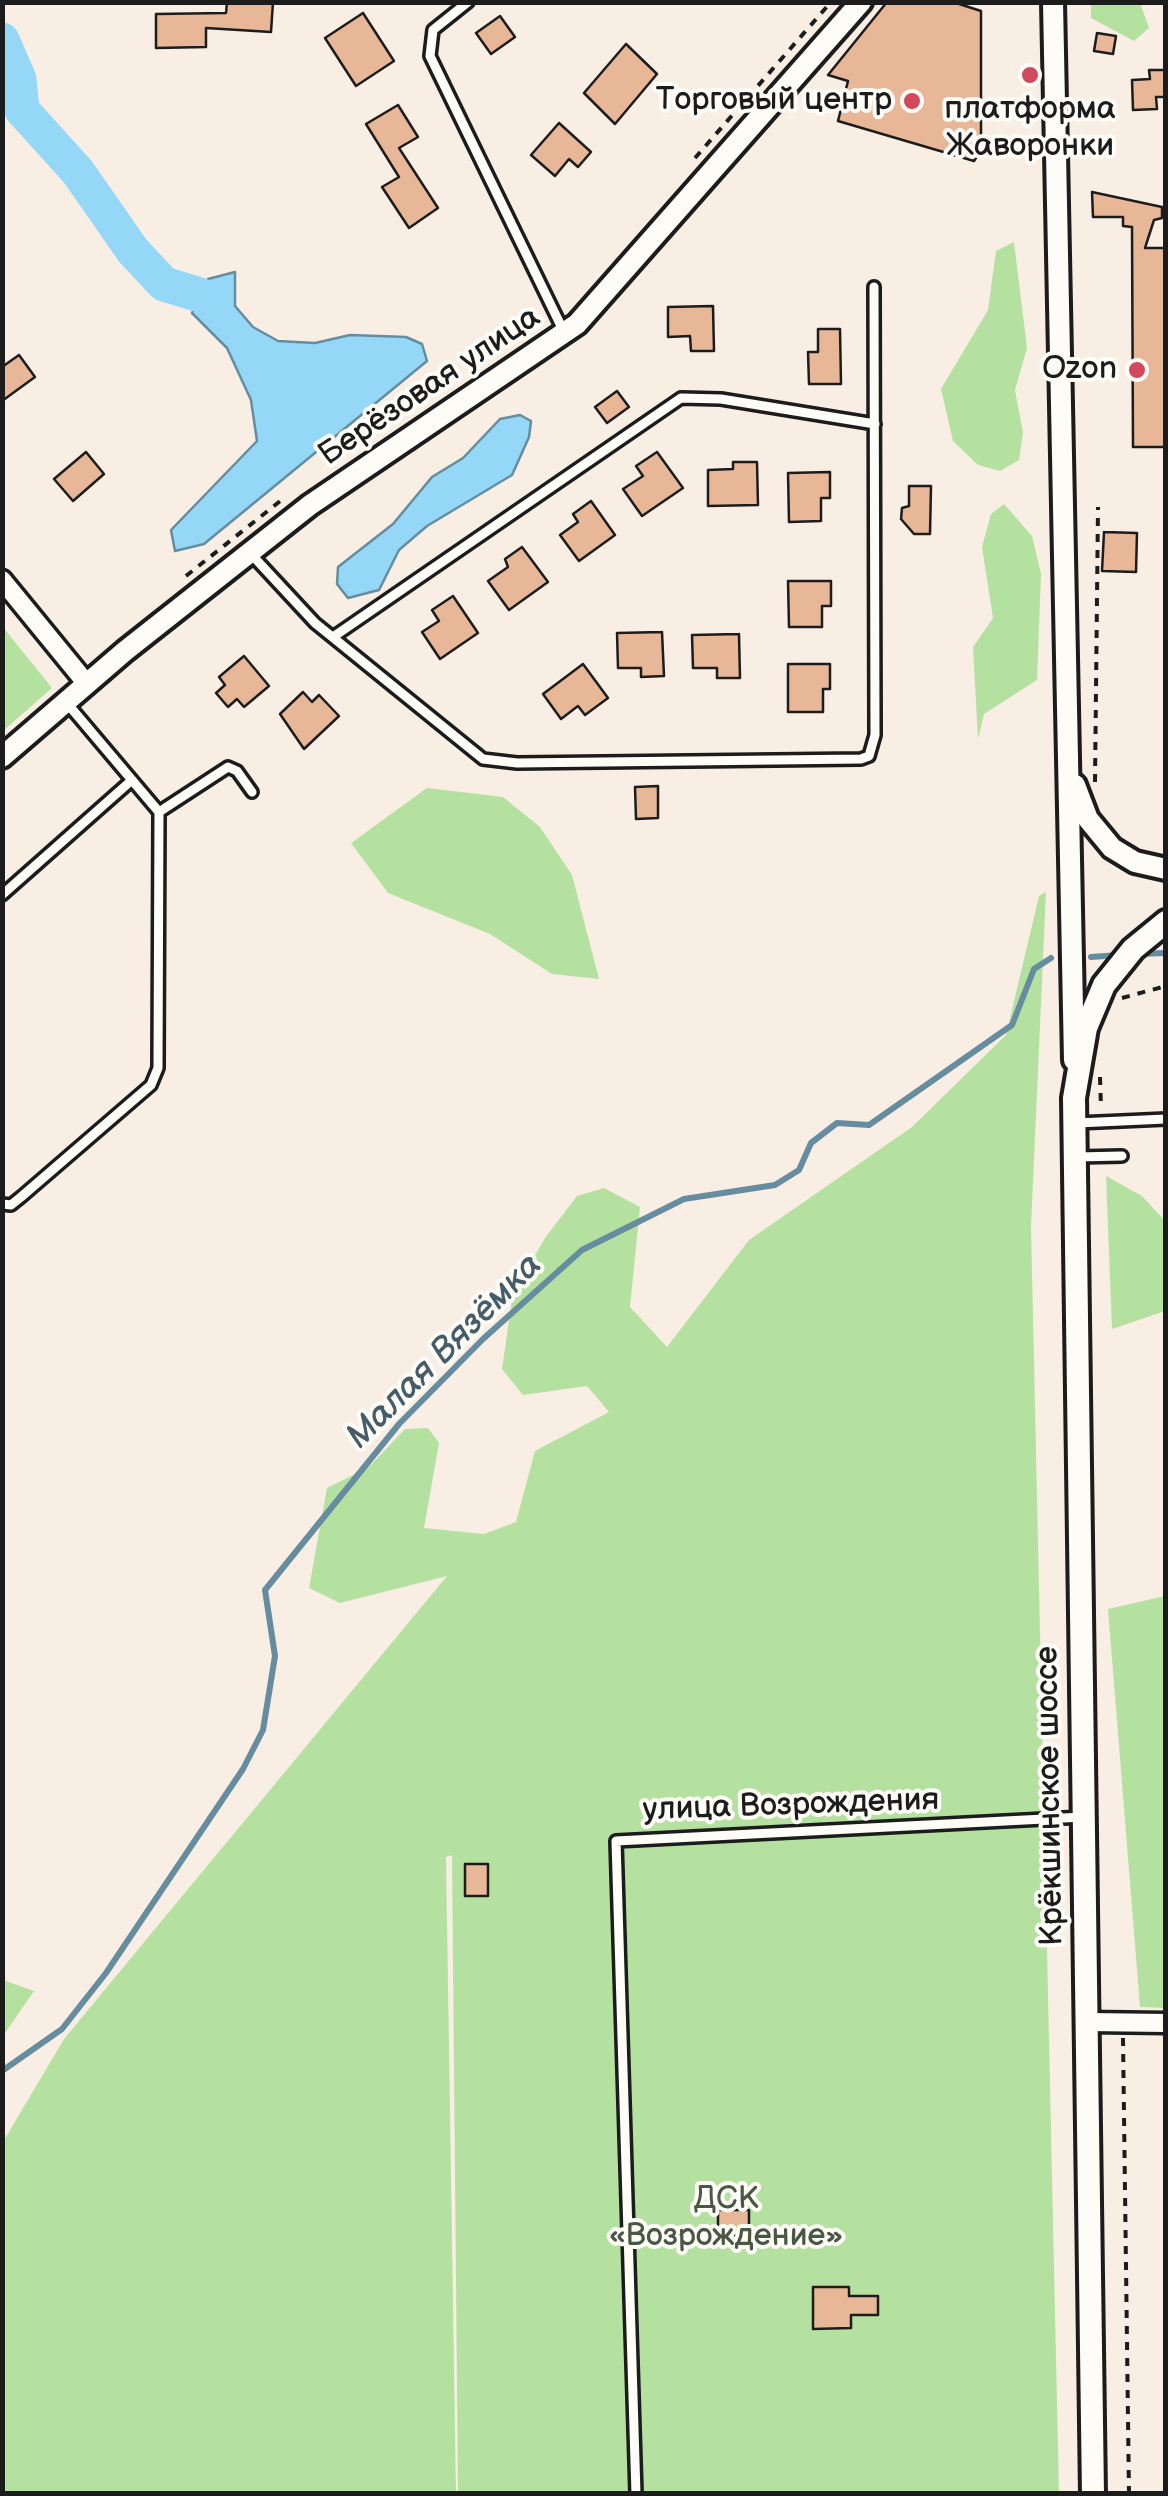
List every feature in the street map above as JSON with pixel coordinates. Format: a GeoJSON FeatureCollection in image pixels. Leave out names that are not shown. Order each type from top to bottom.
{"type":"FeatureCollection","features":[{"type":"Feature","properties":{"kind":"main road","name":"Крёкшинское шоссе"},"geometry":{"type":"LineString","coordinates":[[1093,2494],[1074,1098],[1086,1028],[1104,985],[1133,948],[1166,922]]}},
{"type":"Feature","properties":{"kind":"street","name":"Берёзовая улица"},"geometry":{"type":"LineString","coordinates":[[2,756],[249,552],[336,486],[565,332],[597,306],[861,2]]}},
{"type":"Feature","properties":{"kind":"street"},"geometry":{"type":"LineString","coordinates":[[1043,2],[1054,43]]}},
{"type":"Feature","properties":{"kind":"street"},"geometry":{"type":"LineString","coordinates":[[1052,2],[1074,1098]]}},
{"type":"Feature","properties":{"kind":"street"},"geometry":{"type":"LineString","coordinates":[[2,580],[87,684]]}},
{"type":"Feature","properties":{"kind":"street"},"geometry":{"type":"LineString","coordinates":[[1068,766],[1096,831],[1124,856],[1166,869]]}},
{"type":"Feature","properties":{"kind":"street"},"geometry":{"type":"LineString","coordinates":[[1088,2022],[1166,2023]]}},
{"type":"Feature","properties":{"kind":"lane"},"geometry":{"type":"LineString","coordinates":[[468,2],[433,30],[430,56],[556,321],[565,332]]}},
{"type":"Feature","properties":{"kind":"lane"},"geometry":{"type":"LineString","coordinates":[[249,552],[333,637],[472,753],[492,762],[862,759],[874,748],[876,735],[874,288]]}},
{"type":"Feature","properties":{"kind":"lane"},"geometry":{"type":"LineString","coordinates":[[333,637],[681,398],[721,399],[874,424]]}},
{"type":"Feature","properties":{"kind":"lane"},"geometry":{"type":"LineString","coordinates":[[2,1204],[11,1205],[21,1198],[156,1078],[159,812],[66,702]]}},
{"type":"Feature","properties":{"kind":"lane"},"geometry":{"type":"LineString","coordinates":[[159,812],[228,767],[237,771],[252,792]]}},
{"type":"Feature","properties":{"kind":"lane"},"geometry":{"type":"LineString","coordinates":[[2,895],[132,780]]}},
{"type":"Feature","properties":{"kind":"lane"},"geometry":{"type":"LineString","coordinates":[[1074,1123],[1166,1118]]}},
{"type":"Feature","properties":{"kind":"lane"},"geometry":{"type":"LineString","coordinates":[[1075,1157],[1122,1156]]}},
{"type":"Feature","properties":{"kind":"lane","name":"улица Возрождения"},"geometry":{"type":"LineString","coordinates":[[636,2494],[616,1840],[1083,1817]]}},
{"type":"Feature","properties":{"kind":"path"},"geometry":{"type":"LineString","coordinates":[[688,167],[831,2]]}},
{"type":"Feature","properties":{"kind":"path"},"geometry":{"type":"LineString","coordinates":[[182,580],[291,494]]}},
{"type":"Feature","properties":{"kind":"path"},"geometry":{"type":"LineString","coordinates":[[1094,791],[1098,507]]}},
{"type":"Feature","properties":{"kind":"path"},"geometry":{"type":"LineString","coordinates":[[1118,1000],[1166,986]]}},
{"type":"Feature","properties":{"kind":"path"},"geometry":{"type":"LineString","coordinates":[[1123,2022],[1129,2494]]}},
{"type":"Feature","properties":{"kind":"green space"},"geometry":{"type":"Polygon","coordinates":[[[1091,3],[1140,3],[1149,28],[1134,41],[1091,18],[1091,3]]]}},
{"type":"Feature","properties":{"kind":"green space"},"geometry":{"type":"Polygon","coordinates":[[[1014,242],[1027,348],[1015,390],[1023,433],[1019,460],[1000,471],[978,465],[953,441],[941,389],[988,310],[996,251],[1014,242]]]}},
{"type":"Feature","properties":{"kind":"green space"},"geometry":{"type":"Polygon","coordinates":[[[1004,504],[1032,536],[1041,574],[1037,680],[984,714],[978,739],[973,647],[993,618],[982,547],[991,514],[1004,504]]]}},
{"type":"Feature","properties":{"kind":"green space"},"geometry":{"type":"Polygon","coordinates":[[[2,626],[52,688],[3,731],[2,731],[2,626]]]}},
{"type":"Feature","properties":{"kind":"green space"},"geometry":{"type":"Polygon","coordinates":[[[427,788],[503,797],[540,827],[572,875],[599,979],[552,974],[490,934],[388,893],[351,843],[427,788]]]}},
{"type":"Feature","properties":{"kind":"green space","name":"ДСК «Возрождение»"},"geometry":{"type":"Polygon","coordinates":[[[1046,892],[1031,1226],[1059,2493],[458,2493],[452,1855],[446,1857],[456,2493],[3,2494],[3,2142],[64,2039],[447,1576],[340,1603],[309,1588],[327,1488],[369,1467],[405,1429],[428,1428],[439,1443],[424,1528],[484,1534],[516,1522],[535,1451],[609,1412],[587,1386],[523,1395],[502,1369],[513,1293],[545,1238],[577,1196],[604,1188],[640,1207],[630,1307],[667,1347],[749,1240],[912,1127],[1006,1035],[1039,896],[1046,892]]]}},
{"type":"Feature","properties":{"kind":"green space"},"geometry":{"type":"Polygon","coordinates":[[[1106,1176],[1142,1196],[1166,1222],[1165,1311],[1112,1329],[1106,1176]]]}},
{"type":"Feature","properties":{"kind":"green space"},"geometry":{"type":"Polygon","coordinates":[[[1165,1596],[1165,2008],[1140,2007],[1108,1609],[1165,1596]]]}},
{"type":"Feature","properties":{"kind":"green space"},"geometry":{"type":"Polygon","coordinates":[[[2,1980],[34,1991],[3,2036],[2,1980]]]}},
{"type":"Feature","properties":{"kind":"water"},"geometry":{"type":"Polygon","coordinates":[[[235,272],[235,306],[253,327],[278,341],[315,343],[350,335],[406,337],[422,344],[427,361],[204,544],[175,551],[171,530],[257,441],[251,400],[227,348],[192,313],[208,279],[235,272]]]}},
{"type":"Feature","properties":{"kind":"water"},"geometry":{"type":"Polygon","coordinates":[[[520,415],[531,421],[529,437],[512,475],[427,526],[399,550],[379,590],[348,598],[337,584],[338,567],[393,524],[432,477],[463,458],[500,419],[520,415]]]}},
{"type":"Feature","properties":{"kind":"building"},"geometry":{"type":"Polygon","coordinates":[[[227,2],[273,2],[271,32],[206,28],[206,47],[156,48],[156,14],[226,13],[227,2]]]}},
{"type":"Feature","properties":{"kind":"building","name":"Торговый центр"},"geometry":{"type":"Polygon","coordinates":[[[887,2],[953,2],[981,11],[981,150],[974,161],[838,121],[848,81],[828,75],[887,2]]]}},
{"type":"Feature","properties":{"kind":"building"},"geometry":{"type":"Polygon","coordinates":[[[363,13],[394,61],[356,86],[325,38],[363,13]]]}},
{"type":"Feature","properties":{"kind":"building"},"geometry":{"type":"Polygon","coordinates":[[[500,16],[515,37],[491,54],[476,33],[500,16]]]}},
{"type":"Feature","properties":{"kind":"building"},"geometry":{"type":"Polygon","coordinates":[[[1097,33],[1116,36],[1113,54],[1094,51],[1097,33]]]}},
{"type":"Feature","properties":{"kind":"building"},"geometry":{"type":"Polygon","coordinates":[[[626,44],[657,74],[615,124],[584,93],[626,44]]]}},
{"type":"Feature","properties":{"kind":"building"},"geometry":{"type":"Polygon","coordinates":[[[1149,70],[1166,70],[1166,97],[1156,97],[1157,109],[1133,110],[1132,80],[1150,79],[1149,70]]]}},
{"type":"Feature","properties":{"kind":"building"},"geometry":{"type":"Polygon","coordinates":[[[398,105],[418,137],[399,148],[438,208],[409,228],[382,187],[399,177],[366,124],[398,105]]]}},
{"type":"Feature","properties":{"kind":"building"},"geometry":{"type":"Polygon","coordinates":[[[559,123],[591,152],[578,167],[569,159],[555,176],[531,155],[559,123]]]}},
{"type":"Feature","properties":{"kind":"building"},"geometry":{"type":"Polygon","coordinates":[[[1092,192],[1162,207],[1162,218],[1154,220],[1145,248],[1166,248],[1166,447],[1133,447],[1132,227],[1123,226],[1123,217],[1093,217],[1092,192]]]}},
{"type":"Feature","properties":{"kind":"building"},"geometry":{"type":"Polygon","coordinates":[[[713,306],[714,351],[691,351],[690,336],[668,337],[668,307],[713,306]]]}},
{"type":"Feature","properties":{"kind":"building"},"geometry":{"type":"Polygon","coordinates":[[[818,329],[840,329],[841,384],[809,384],[808,352],[818,352],[818,329]]]}},
{"type":"Feature","properties":{"kind":"building"},"geometry":{"type":"Polygon","coordinates":[[[19,355],[35,377],[2,401],[2,367],[19,355]]]}},
{"type":"Feature","properties":{"kind":"building"},"geometry":{"type":"Polygon","coordinates":[[[617,391],[629,407],[607,423],[595,407],[617,391]]]}},
{"type":"Feature","properties":{"kind":"building"},"geometry":{"type":"Polygon","coordinates":[[[86,452],[104,474],[73,501],[54,479],[86,452]]]}},
{"type":"Feature","properties":{"kind":"building"},"geometry":{"type":"Polygon","coordinates":[[[657,452],[683,488],[642,516],[623,489],[643,476],[636,466],[657,452]]]}},
{"type":"Feature","properties":{"kind":"building"},"geometry":{"type":"Polygon","coordinates":[[[733,462],[757,462],[758,505],[708,506],[708,470],[733,469],[733,462]]]}},
{"type":"Feature","properties":{"kind":"building"},"geometry":{"type":"Polygon","coordinates":[[[830,472],[830,498],[821,498],[821,521],[789,522],[788,473],[830,472]]]}},
{"type":"Feature","properties":{"kind":"building"},"geometry":{"type":"Polygon","coordinates":[[[909,486],[931,486],[930,534],[914,534],[901,519],[902,508],[909,506],[909,486]]]}},
{"type":"Feature","properties":{"kind":"building"},"geometry":{"type":"Polygon","coordinates":[[[591,501],[615,535],[579,561],[560,535],[578,522],[573,514],[591,501]]]}},
{"type":"Feature","properties":{"kind":"building"},"geometry":{"type":"Polygon","coordinates":[[[1104,532],[1137,533],[1136,572],[1102,571],[1104,532]]]}},
{"type":"Feature","properties":{"kind":"building"},"geometry":{"type":"Polygon","coordinates":[[[522,547],[548,582],[509,610],[488,581],[508,567],[505,559],[522,547]]]}},
{"type":"Feature","properties":{"kind":"building"},"geometry":{"type":"Polygon","coordinates":[[[788,581],[831,581],[831,606],[822,606],[822,627],[789,627],[788,581]]]}},
{"type":"Feature","properties":{"kind":"building"},"geometry":{"type":"Polygon","coordinates":[[[453,596],[478,633],[440,659],[422,632],[439,621],[432,610],[453,596]]]}},
{"type":"Feature","properties":{"kind":"building"},"geometry":{"type":"Polygon","coordinates":[[[662,632],[664,676],[641,677],[641,668],[618,668],[617,633],[662,632]]]}},
{"type":"Feature","properties":{"kind":"building"},"geometry":{"type":"Polygon","coordinates":[[[739,634],[740,678],[717,678],[717,668],[693,668],[692,635],[739,634]]]}},
{"type":"Feature","properties":{"kind":"building"},"geometry":{"type":"Polygon","coordinates":[[[244,656],[269,686],[244,707],[237,699],[228,707],[216,693],[225,685],[219,677],[244,656]]]}},
{"type":"Feature","properties":{"kind":"building"},"geometry":{"type":"Polygon","coordinates":[[[583,664],[608,698],[585,715],[578,706],[561,719],[543,694],[583,664]]]}},
{"type":"Feature","properties":{"kind":"building"},"geometry":{"type":"Polygon","coordinates":[[[788,664],[830,664],[830,689],[823,689],[823,712],[788,712],[788,664]]]}},
{"type":"Feature","properties":{"kind":"building"},"geometry":{"type":"Polygon","coordinates":[[[303,692],[312,702],[319,695],[339,716],[304,749],[280,714],[303,692]]]}},
{"type":"Feature","properties":{"kind":"building"},"geometry":{"type":"Polygon","coordinates":[[[658,786],[658,818],[636,819],[635,787],[658,786]]]}},
{"type":"Feature","properties":{"kind":"building"},"geometry":{"type":"Polygon","coordinates":[[[465,1864],[488,1864],[488,1896],[465,1896],[465,1864]]]}},
{"type":"Feature","properties":{"kind":"building"},"geometry":{"type":"Polygon","coordinates":[[[718,2210],[749,2210],[749,2235],[718,2236],[718,2210]]]}},
{"type":"Feature","properties":{"kind":"building"},"geometry":{"type":"Polygon","coordinates":[[[813,2287],[849,2287],[849,2296],[878,2296],[878,2315],[851,2315],[851,2328],[813,2329],[813,2287]]]}},
{"type":"Feature","properties":{"kind":"waterway"},"geometry":{"type":"LineString","coordinates":[[2,40],[19,79],[22,110],[78,172],[133,251],[164,284],[200,295]]}},
{"type":"Feature","properties":{"kind":"waterway","name":"Малая Вязёмка"},"geometry":{"type":"LineString","coordinates":[[1137,954],[1166,953]]}},
{"type":"Feature","properties":{"kind":"waterway","name":"Малая Вязёмка"},"geometry":{"type":"LineString","coordinates":[[1091,957],[1119,955]]}},
{"type":"Feature","properties":{"kind":"waterway","name":"Малая Вязёмка"},"geometry":{"type":"LineString","coordinates":[[2,2071],[62,2029],[106,1973],[243,1769],[263,1730],[275,1656],[265,1590],[399,1424],[483,1339],[582,1250],[684,1199],[775,1185],[799,1170],[811,1143],[837,1123],[869,1125],[1012,1025],[1034,969],[1051,958]]}},
{"type":"Feature","properties":{"kind":"place","name":"платформа Жаворонки"},"geometry":{"type":"Point","coordinates":[1030,75]}},
{"type":"Feature","properties":{"kind":"place","name":"Торговый центр"},"geometry":{"type":"Point","coordinates":[912,101]}},
{"type":"Feature","properties":{"kind":"place","name":"Ozon"},"geometry":{"type":"Point","coordinates":[1137,370]}}]}
